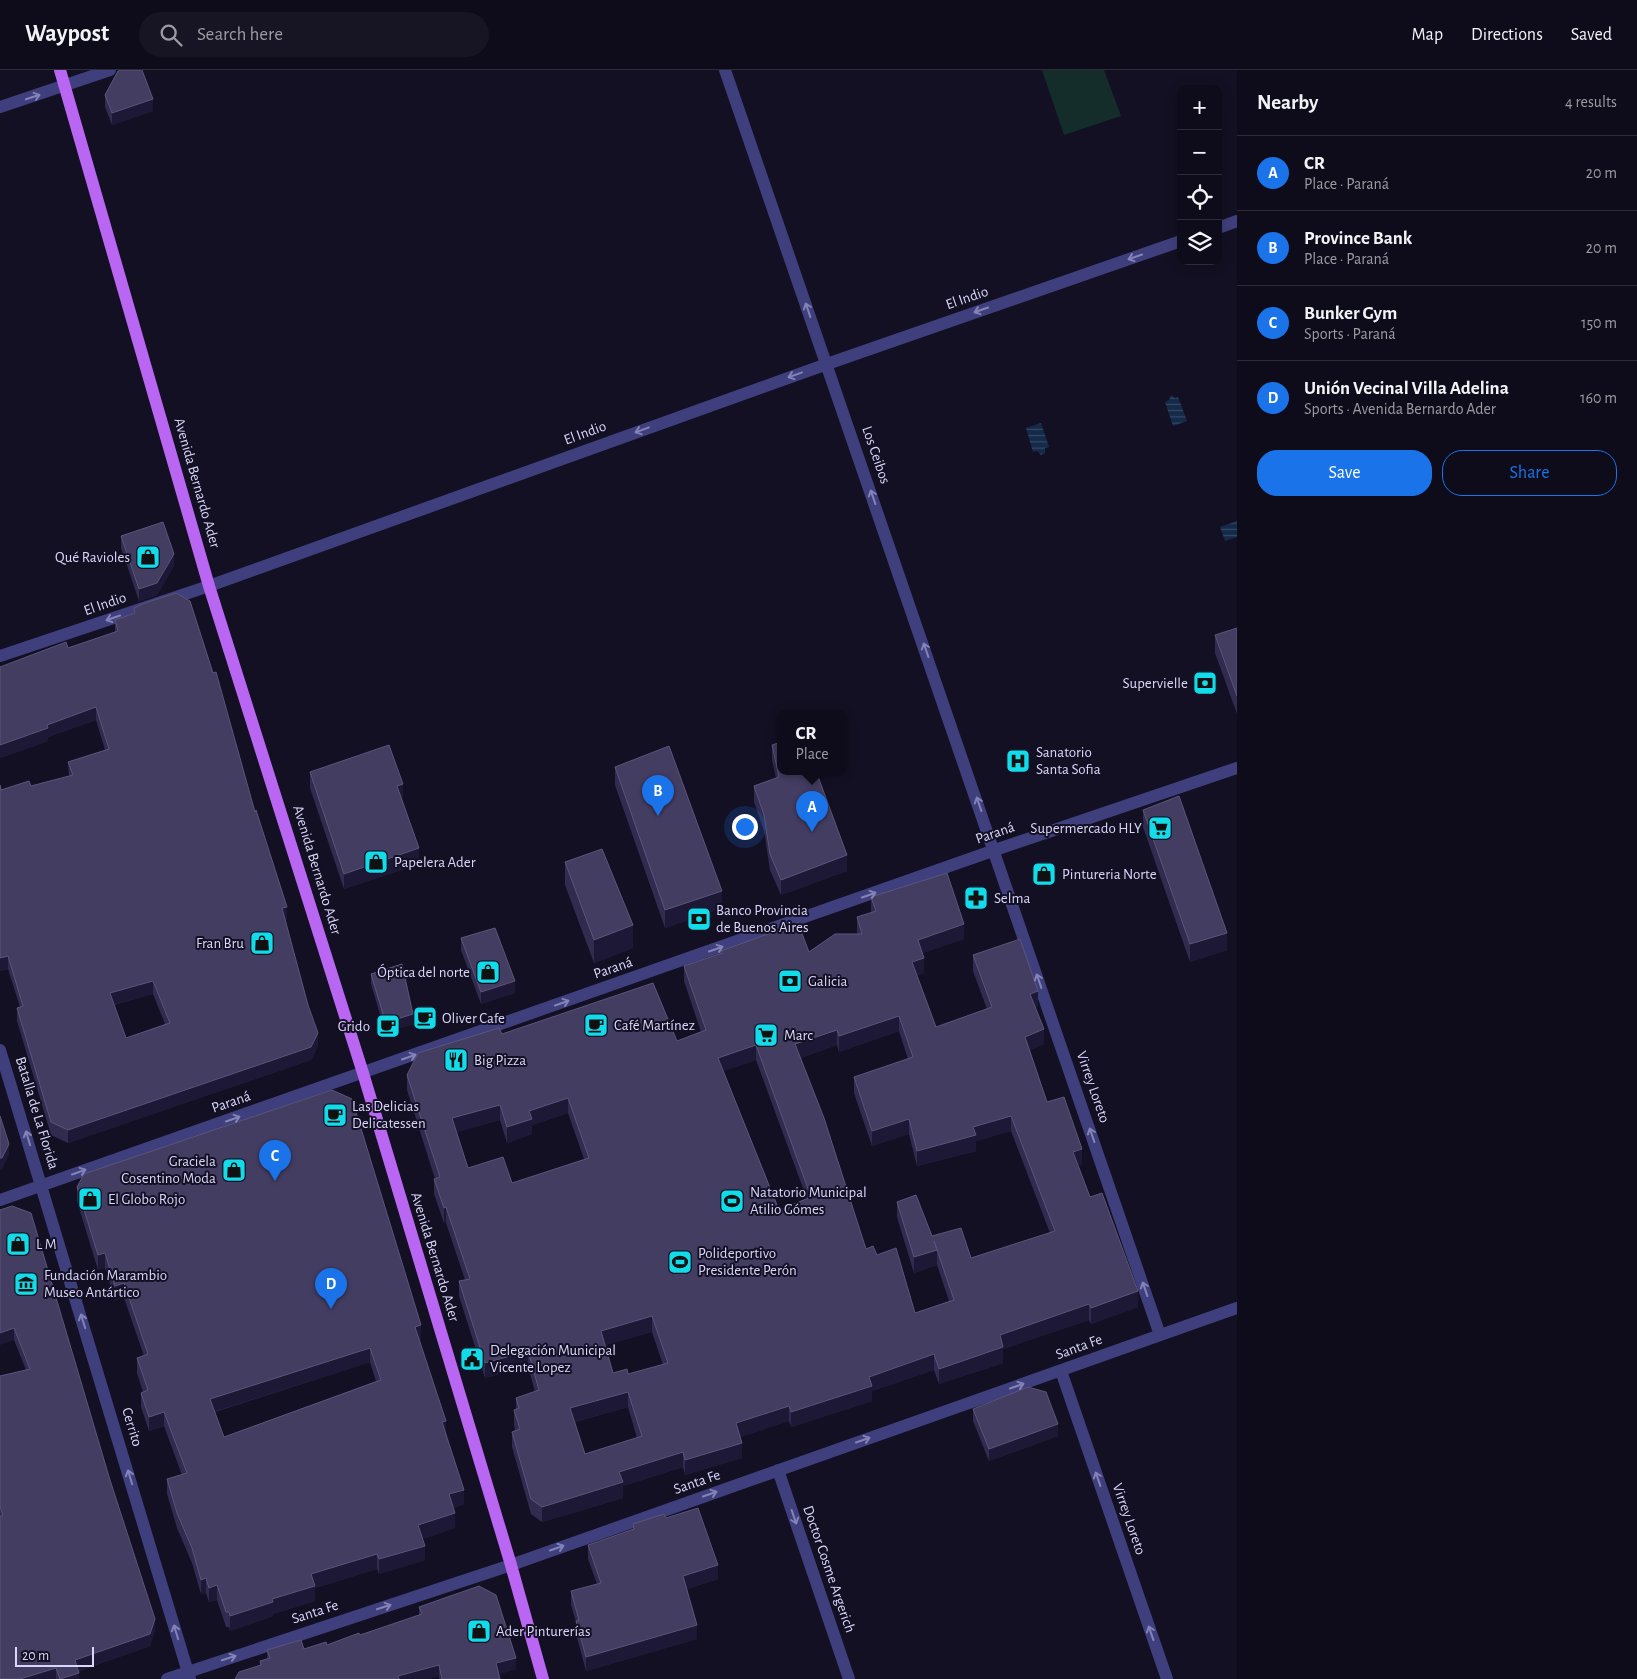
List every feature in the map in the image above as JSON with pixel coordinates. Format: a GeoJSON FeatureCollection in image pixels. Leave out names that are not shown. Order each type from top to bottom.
{"type":"FeatureCollection","features":[{"type":"Feature","properties":{"kind":"main road","name":"Avenida Bernardo Ader"},"geometry":{"type":"LineString","coordinates":[[60,70],[209,586],[363,1074],[511,1565],[543,1679]]}},
{"type":"Feature","properties":{"kind":"street"},"geometry":{"type":"LineString","coordinates":[[0,107],[110,70]]}},
{"type":"Feature","properties":{"kind":"street","name":"Los Ceibos"},"geometry":{"type":"LineString","coordinates":[[725,70],[995,850]]}},
{"type":"Feature","properties":{"kind":"street"},"geometry":{"type":"LineString","coordinates":[[1222,227],[1237,221]]}},
{"type":"Feature","properties":{"kind":"street","name":"El Indio"},"geometry":{"type":"LineString","coordinates":[[0,656],[209,586],[827,364],[1177,242]]}},
{"type":"Feature","properties":{"kind":"street","name":"Paraná"},"geometry":{"type":"LineString","coordinates":[[0,1200],[363,1074],[995,850],[1237,768]]}},
{"type":"Feature","properties":{"kind":"street","name":"Virrey Loreto"},"geometry":{"type":"LineString","coordinates":[[995,850],[1160,1335]]}},
{"type":"Feature","properties":{"kind":"street","name":"Batalla de La Florida"},"geometry":{"type":"LineString","coordinates":[[0,1050],[42,1185]]}},
{"type":"Feature","properties":{"kind":"street","name":"Cerrito"},"geometry":{"type":"LineString","coordinates":[[42,1185],[189,1675]]}},
{"type":"Feature","properties":{"kind":"street","name":"Santa Fe"},"geometry":{"type":"LineString","coordinates":[[166,1679],[189,1675],[511,1565],[1237,1308]]}},
{"type":"Feature","properties":{"kind":"street","name":"Virrey Loreto"},"geometry":{"type":"LineString","coordinates":[[1061,1371],[1167,1679]]}},
{"type":"Feature","properties":{"kind":"street","name":"Doctor Cosme Argerich"},"geometry":{"type":"LineString","coordinates":[[778,1470],[849,1679]]}},
{"type":"Feature","properties":{"kind":"green space"},"geometry":{"type":"Polygon","coordinates":[[[1042,70],[1104,70],[1121,116],[1064,135],[1042,70]]]}},
{"type":"Feature","properties":{"kind":"water"},"geometry":{"type":"Polygon","coordinates":[[[1171,395],[1175,398],[1178,397],[1187,421],[1173,426],[1165,402],[1169,400],[1171,395]]]}},
{"type":"Feature","properties":{"kind":"water"},"geometry":{"type":"Polygon","coordinates":[[[1041,423],[1049,447],[1045,448],[1045,453],[1041,455],[1037,451],[1033,452],[1026,428],[1041,423]]]}},
{"type":"Feature","properties":{"kind":"water"},"geometry":{"type":"Polygon","coordinates":[[[1237,521],[1237,537],[1225,541],[1220,527],[1237,521]]]}},
{"type":"Feature","properties":{"kind":"building"},"geometry":{"type":"Polygon","coordinates":[[[120,70],[142,70],[153,99],[112,113],[105,95],[120,70]]]}},
{"type":"Feature","properties":{"kind":"building","name":"Qué Ravioles"},"geometry":{"type":"Polygon","coordinates":[[[163,522],[174,554],[157,583],[139,589],[121,536],[163,522]]]}},
{"type":"Feature","properties":{"kind":"building"},"geometry":{"type":"Polygon","coordinates":[[[176,593],[190,601],[213,673],[216,672],[255,812],[256,810],[287,907],[282,908],[308,1005],[318,1033],[311,1047],[68,1130],[51,1122],[17,1008],[23,1006],[8,956],[0,958],[0,785],[1,790],[29,781],[31,786],[73,775],[68,762],[109,749],[96,707],[47,725],[48,728],[0,745],[0,667],[66,642],[68,648],[118,631],[115,620],[135,613],[134,608],[176,593]],[[153,981],[110,993],[126,1038],[170,1023],[153,981]]]}},
{"type":"Feature","properties":{"kind":"building"},"geometry":{"type":"Polygon","coordinates":[[[1237,628],[1237,696],[1215,635],[1237,628]]]}},
{"type":"Feature","properties":{"kind":"building"},"geometry":{"type":"Polygon","coordinates":[[[777,743],[777,768],[772,745],[777,743]]]}},
{"type":"Feature","properties":{"kind":"building"},"geometry":{"type":"Polygon","coordinates":[[[389,745],[403,784],[397,786],[419,848],[344,874],[310,772],[389,745]]]}},
{"type":"Feature","properties":{"kind":"building"},"geometry":{"type":"Polygon","coordinates":[[[669,746],[722,891],[665,910],[615,767],[669,746]]]}},
{"type":"Feature","properties":{"kind":"building"},"geometry":{"type":"Polygon","coordinates":[[[779,775],[817,775],[847,855],[781,880],[770,854],[764,815],[754,786],[779,777],[779,775]]]}},
{"type":"Feature","properties":{"kind":"building"},"geometry":{"type":"Polygon","coordinates":[[[1179,796],[1227,933],[1190,944],[1143,810],[1179,796]]]}},
{"type":"Feature","properties":{"kind":"building"},"geometry":{"type":"Polygon","coordinates":[[[602,849],[633,925],[594,940],[565,862],[602,849]]]}},
{"type":"Feature","properties":{"kind":"building"},"geometry":{"type":"Polygon","coordinates":[[[947,873],[964,924],[918,940],[924,958],[912,962],[936,1027],[992,1007],[973,955],[1020,939],[1038,991],[1030,994],[1044,1029],[1025,1037],[1047,1102],[1064,1097],[1082,1149],[1073,1152],[1090,1197],[1102,1193],[1138,1291],[1091,1308],[1089,1304],[1000,1335],[1003,1347],[939,1369],[934,1354],[869,1377],[872,1386],[791,1412],[789,1406],[736,1423],[742,1443],[685,1460],[683,1452],[619,1472],[623,1482],[542,1507],[531,1499],[512,1432],[520,1429],[514,1410],[519,1408],[516,1398],[539,1390],[528,1351],[485,1363],[459,1281],[470,1279],[446,1207],[444,1208],[434,1179],[440,1177],[407,1075],[418,1053],[499,1028],[502,1034],[653,983],[677,1041],[706,1030],[684,966],[798,923],[809,952],[835,934],[862,934],[857,917],[876,911],[871,897],[947,873]],[[899,1016],[839,1036],[837,1030],[795,1044],[824,1118],[866,1249],[873,1246],[877,1255],[896,1248],[915,1313],[954,1300],[934,1241],[937,1250],[914,1257],[897,1202],[916,1195],[932,1236],[961,1228],[971,1258],[1055,1231],[1011,1116],[973,1127],[976,1135],[917,1151],[909,1119],[872,1131],[854,1077],[913,1057],[899,1016]],[[756,1045],[718,1058],[779,1210],[811,1197],[756,1045]],[[568,1098],[529,1111],[532,1119],[507,1127],[500,1105],[452,1118],[468,1168],[503,1157],[512,1183],[589,1158],[568,1098]],[[652,1316],[601,1331],[613,1373],[627,1369],[628,1374],[668,1363],[652,1316]],[[628,1392],[570,1408],[585,1454],[642,1436],[628,1392]]]}},
{"type":"Feature","properties":{"kind":"building","name":"Óptica del norte"},"geometry":{"type":"Polygon","coordinates":[[[495,928],[515,981],[481,992],[461,938],[495,928]]]}},
{"type":"Feature","properties":{"kind":"building"},"geometry":{"type":"Polygon","coordinates":[[[402,964],[413,1014],[394,1020],[383,1014],[371,974],[402,964]]]}},
{"type":"Feature","properties":{"kind":"building"},"geometry":{"type":"Polygon","coordinates":[[[332,1090],[352,1099],[421,1325],[415,1327],[446,1421],[442,1422],[464,1490],[449,1494],[455,1513],[418,1525],[425,1546],[379,1559],[377,1554],[311,1574],[315,1586],[272,1599],[273,1602],[230,1616],[229,1612],[226,1612],[217,1585],[209,1588],[206,1578],[201,1580],[192,1548],[177,1513],[167,1479],[187,1473],[164,1412],[149,1417],[141,1393],[148,1390],[137,1358],[148,1354],[124,1283],[115,1286],[105,1253],[98,1255],[77,1187],[84,1174],[332,1090]],[[370,1348],[210,1399],[224,1437],[381,1380],[370,1348]]]}},
{"type":"Feature","properties":{"kind":"building"},"geometry":{"type":"Polygon","coordinates":[[[0,1116],[9,1144],[2,1158],[0,1158],[0,1116]]]}},
{"type":"Feature","properties":{"kind":"building"},"geometry":{"type":"Polygon","coordinates":[[[12,1206],[31,1213],[110,1480],[155,1619],[150,1634],[75,1660],[79,1673],[60,1679],[56,1668],[20,1679],[0,1679],[0,1516],[3,1516],[0,1506],[0,1376],[30,1369],[14,1328],[0,1333],[0,1210],[12,1206]]]}},
{"type":"Feature","properties":{"kind":"building"},"geometry":{"type":"Polygon","coordinates":[[[1028,1387],[1046,1392],[1058,1424],[989,1449],[973,1409],[1028,1387]]]}},
{"type":"Feature","properties":{"kind":"building"},"geometry":{"type":"Polygon","coordinates":[[[698,1508],[718,1565],[683,1576],[697,1625],[586,1657],[576,1621],[579,1620],[571,1591],[601,1583],[588,1545],[634,1529],[633,1524],[664,1514],[666,1518],[698,1508]]]}},
{"type":"Feature","properties":{"kind":"building"},"geometry":{"type":"Polygon","coordinates":[[[479,1586],[496,1595],[516,1658],[496,1663],[500,1679],[442,1679],[439,1665],[398,1676],[399,1679],[235,1679],[239,1672],[261,1665],[260,1661],[270,1658],[267,1650],[301,1640],[304,1649],[326,1642],[327,1645],[422,1614],[419,1607],[479,1586]]]}},
{"type":"Feature","properties":{"kind":"place","name":"Qué Ravioles"},"geometry":{"type":"Point","coordinates":[148,557]}},
{"type":"Feature","properties":{"kind":"place","name":"Supervielle"},"geometry":{"type":"Point","coordinates":[1205,683]}},
{"type":"Feature","properties":{"kind":"place","name":"Sanatorio Santa Sofia"},"geometry":{"type":"Point","coordinates":[1018,761]}},
{"type":"Feature","properties":{"kind":"place","name":"Province Bank"},"geometry":{"type":"Point","coordinates":[658,816]}},
{"type":"Feature","properties":{"kind":"place","name":"Supermercado HLY"},"geometry":{"type":"Point","coordinates":[1160,828]}},
{"type":"Feature","properties":{"kind":"place","name":"CR"},"geometry":{"type":"Point","coordinates":[812,832]}},
{"type":"Feature","properties":{"kind":"place","name":"Papelera Ader"},"geometry":{"type":"Point","coordinates":[376,862]}},
{"type":"Feature","properties":{"kind":"place","name":"Pintureria Norte"},"geometry":{"type":"Point","coordinates":[1044,874]}},
{"type":"Feature","properties":{"kind":"place","name":"Selma"},"geometry":{"type":"Point","coordinates":[976,898]}},
{"type":"Feature","properties":{"kind":"place","name":"Banco Provincia de Buenos Aires"},"geometry":{"type":"Point","coordinates":[699,919]}},
{"type":"Feature","properties":{"kind":"place","name":"Fran Bru"},"geometry":{"type":"Point","coordinates":[262,943]}},
{"type":"Feature","properties":{"kind":"place","name":"Óptica del norte"},"geometry":{"type":"Point","coordinates":[488,972]}},
{"type":"Feature","properties":{"kind":"place","name":"Galicia"},"geometry":{"type":"Point","coordinates":[790,981]}},
{"type":"Feature","properties":{"kind":"place","name":"Oliver Cafe"},"geometry":{"type":"Point","coordinates":[425,1018]}},
{"type":"Feature","properties":{"kind":"place","name":"Café Martínez"},"geometry":{"type":"Point","coordinates":[596,1025]}},
{"type":"Feature","properties":{"kind":"place","name":"Grido"},"geometry":{"type":"Point","coordinates":[388,1026]}},
{"type":"Feature","properties":{"kind":"place","name":"Marc"},"geometry":{"type":"Point","coordinates":[766,1035]}},
{"type":"Feature","properties":{"kind":"place","name":"Big Pizza"},"geometry":{"type":"Point","coordinates":[456,1060]}},
{"type":"Feature","properties":{"kind":"place","name":"Las Delicias Delicatessen"},"geometry":{"type":"Point","coordinates":[335,1115]}},
{"type":"Feature","properties":{"kind":"place","name":"Graciela Cosentino Moda"},"geometry":{"type":"Point","coordinates":[234,1170]}},
{"type":"Feature","properties":{"kind":"place","name":"Bunker Gym"},"geometry":{"type":"Point","coordinates":[275,1181]}},
{"type":"Feature","properties":{"kind":"place","name":"El Globo Rojo"},"geometry":{"type":"Point","coordinates":[90,1199]}},
{"type":"Feature","properties":{"kind":"place","name":"Natatorio Municipal Atilio Gómes"},"geometry":{"type":"Point","coordinates":[732,1201]}},
{"type":"Feature","properties":{"kind":"place","name":"L M"},"geometry":{"type":"Point","coordinates":[18,1244]}},
{"type":"Feature","properties":{"kind":"place","name":"Polideportivo Presidente Perón"},"geometry":{"type":"Point","coordinates":[680,1262]}},
{"type":"Feature","properties":{"kind":"place","name":"Fundación Marambio Museo Antártico"},"geometry":{"type":"Point","coordinates":[26,1284]}},
{"type":"Feature","properties":{"kind":"place","name":"Unión Vecinal Villa Adelina"},"geometry":{"type":"Point","coordinates":[331,1309]}},
{"type":"Feature","properties":{"kind":"place","name":"Delegación Municipal Vicente Lopez"},"geometry":{"type":"Point","coordinates":[472,1359]}},
{"type":"Feature","properties":{"kind":"place","name":"Ader Pinturerías"},"geometry":{"type":"Point","coordinates":[479,1631]}}]}
